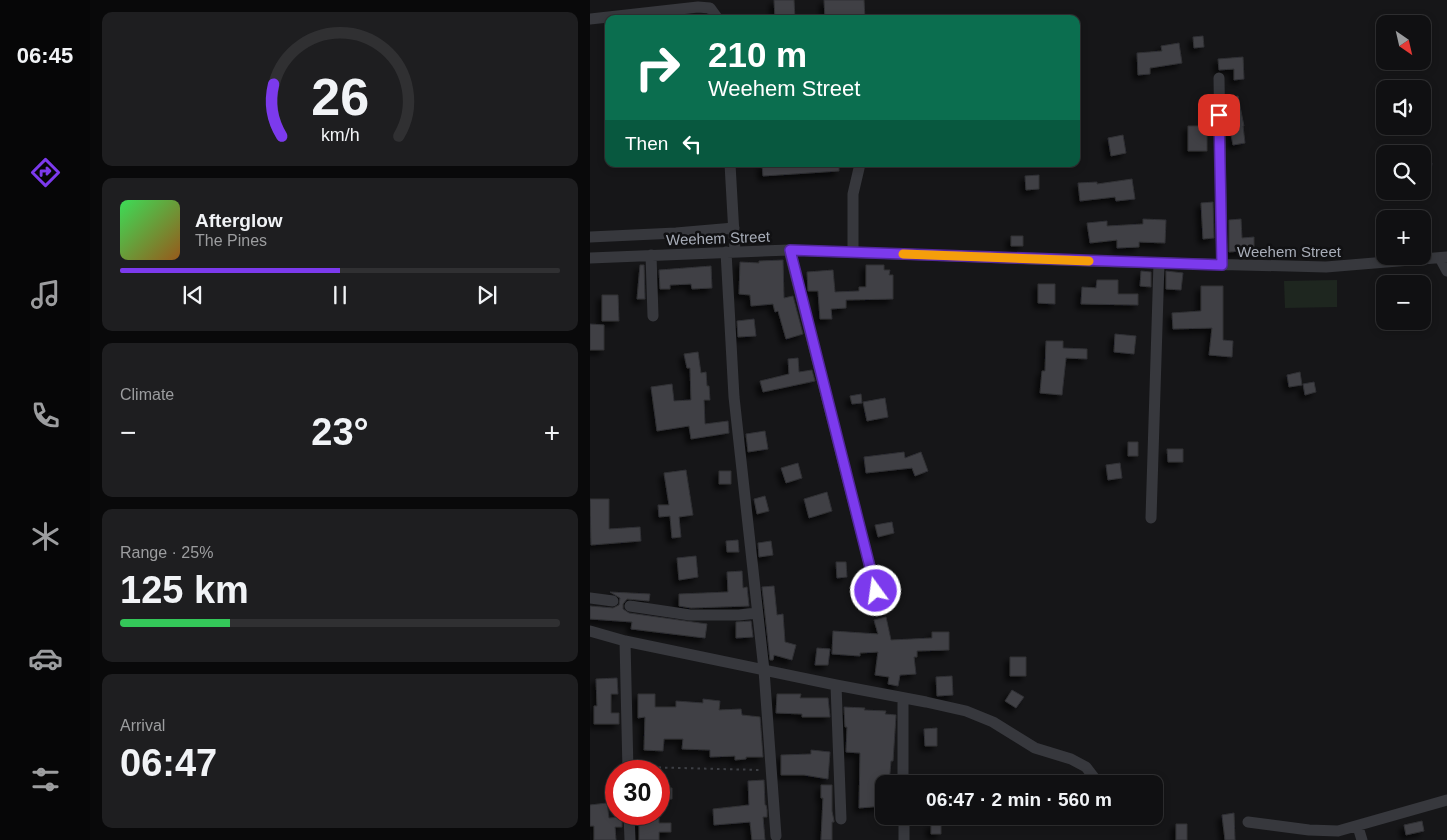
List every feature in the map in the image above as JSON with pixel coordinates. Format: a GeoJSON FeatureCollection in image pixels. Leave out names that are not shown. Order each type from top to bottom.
{"type":"FeatureCollection","features":[{"type":"Feature","properties":{"kind":"street"},"geometry":{"type":"LineString","coordinates":[[626,15],[698,7],[710,8],[715,15]]}},
{"type":"Feature","properties":{"kind":"street"},"geometry":{"type":"LineString","coordinates":[[590,19],[605,17]]}},
{"type":"Feature","properties":{"kind":"street"},"geometry":{"type":"LineString","coordinates":[[1219,78],[1222,265]]}},
{"type":"Feature","properties":{"kind":"street"},"geometry":{"type":"LineString","coordinates":[[730,167],[734,228],[731,252],[734,397],[764,670],[776,836]]}},
{"type":"Feature","properties":{"kind":"street"},"geometry":{"type":"LineString","coordinates":[[853,252],[853,194],[859,167]]}},
{"type":"Feature","properties":{"kind":"street"},"geometry":{"type":"LineString","coordinates":[[590,237],[734,228]]}},
{"type":"Feature","properties":{"kind":"street"},"geometry":{"type":"LineString","coordinates":[[790,250],[876,591]]}},
{"type":"Feature","properties":{"kind":"street","name":"Weehem Street"},"geometry":{"type":"LineString","coordinates":[[590,258],[790,250],[1326,267],[1444,258]]}},
{"type":"Feature","properties":{"kind":"street"},"geometry":{"type":"LineString","coordinates":[[651,255],[653,316]]}},
{"type":"Feature","properties":{"kind":"street"},"geometry":{"type":"LineString","coordinates":[[1444,258],[1447,271]]}},
{"type":"Feature","properties":{"kind":"street"},"geometry":{"type":"LineString","coordinates":[[1151,518],[1159,263]]}},
{"type":"Feature","properties":{"kind":"street"},"geometry":{"type":"LineString","coordinates":[[590,598],[613,601]]}},
{"type":"Feature","properties":{"kind":"street"},"geometry":{"type":"LineString","coordinates":[[630,606],[690,616],[758,613]]}},
{"type":"Feature","properties":{"kind":"street"},"geometry":{"type":"LineString","coordinates":[[590,632],[836,686],[926,702],[966,712],[993,722],[1035,748],[1071,759],[1086,767],[1094,775]]}},
{"type":"Feature","properties":{"kind":"street"},"geometry":{"type":"LineString","coordinates":[[625,641],[628,760]]}},
{"type":"Feature","properties":{"kind":"street"},"geometry":{"type":"LineString","coordinates":[[836,686],[842,819]]}},
{"type":"Feature","properties":{"kind":"street"},"geometry":{"type":"LineString","coordinates":[[903,698],[903,775]]}},
{"type":"Feature","properties":{"kind":"street"},"geometry":{"type":"LineString","coordinates":[[1248,822],[1310,830],[1338,831],[1358,827],[1447,800]]}},
{"type":"Feature","properties":{"kind":"street"},"geometry":{"type":"LineString","coordinates":[[629,825],[630,840]]}},
{"type":"Feature","properties":{"kind":"street"},"geometry":{"type":"LineString","coordinates":[[904,825],[904,840]]}},
{"type":"Feature","properties":{"kind":"street"},"geometry":{"type":"LineString","coordinates":[[1358,827],[1362,840]]}},
{"type":"Feature","properties":{"kind":"path"},"geometry":{"type":"LineString","coordinates":[[670,770],[771,771]]}},
{"type":"Feature","properties":{"kind":"shaded area"},"geometry":{"type":"Polygon","coordinates":[[[1337,280],[1337,307],[1285,308],[1284,281],[1337,280]]]}},
{"type":"Feature","properties":{"kind":"building"},"geometry":{"type":"Polygon","coordinates":[[[774,0],[794,0],[795,15],[775,15],[774,0]]]}},
{"type":"Feature","properties":{"kind":"building"},"geometry":{"type":"Polygon","coordinates":[[[824,0],[864,0],[865,15],[825,15],[824,0]]]}},
{"type":"Feature","properties":{"kind":"building"},"geometry":{"type":"Polygon","coordinates":[[[1203,36],[1204,47],[1194,48],[1193,37],[1203,36]]]}},
{"type":"Feature","properties":{"kind":"building"},"geometry":{"type":"Polygon","coordinates":[[[1179,43],[1182,63],[1150,68],[1150,74],[1138,75],[1137,53],[1162,51],[1161,46],[1179,43]]]}},
{"type":"Feature","properties":{"kind":"building"},"geometry":{"type":"Polygon","coordinates":[[[1243,57],[1244,79],[1234,80],[1234,69],[1219,70],[1218,59],[1243,57]]]}},
{"type":"Feature","properties":{"kind":"building"},"geometry":{"type":"Polygon","coordinates":[[[1238,96],[1244,126],[1245,143],[1233,145],[1227,113],[1227,99],[1238,96]]]}},
{"type":"Feature","properties":{"kind":"building"},"geometry":{"type":"Polygon","coordinates":[[[1188,126],[1207,126],[1207,151],[1188,151],[1188,126]]]}},
{"type":"Feature","properties":{"kind":"building"},"geometry":{"type":"Polygon","coordinates":[[[1123,135],[1126,153],[1111,156],[1108,138],[1123,135]]]}},
{"type":"Feature","properties":{"kind":"building"},"geometry":{"type":"Polygon","coordinates":[[[762,167],[839,167],[839,171],[763,176],[762,167]]]}},
{"type":"Feature","properties":{"kind":"building"},"geometry":{"type":"Polygon","coordinates":[[[1039,175],[1039,189],[1026,190],[1025,176],[1039,175]]]}},
{"type":"Feature","properties":{"kind":"building"},"geometry":{"type":"Polygon","coordinates":[[[1132,179],[1135,199],[1116,201],[1115,197],[1080,201],[1078,183],[1097,182],[1097,184],[1132,179]]]}},
{"type":"Feature","properties":{"kind":"building"},"geometry":{"type":"Polygon","coordinates":[[[1213,202],[1214,238],[1203,239],[1201,203],[1213,202]]]}},
{"type":"Feature","properties":{"kind":"building"},"geometry":{"type":"Polygon","coordinates":[[[1143,219],[1166,220],[1165,243],[1139,242],[1139,247],[1117,248],[1117,240],[1090,243],[1087,223],[1107,221],[1107,226],[1143,224],[1143,219]]]}},
{"type":"Feature","properties":{"kind":"building"},"geometry":{"type":"Polygon","coordinates":[[[1241,219],[1242,238],[1254,237],[1254,250],[1229,252],[1229,220],[1241,219]]]}},
{"type":"Feature","properties":{"kind":"building"},"geometry":{"type":"Polygon","coordinates":[[[1011,236],[1023,236],[1023,246],[1011,246],[1011,236]]]}},
{"type":"Feature","properties":{"kind":"building"},"geometry":{"type":"Polygon","coordinates":[[[783,260],[784,298],[793,296],[803,334],[786,339],[778,311],[775,312],[773,304],[751,306],[750,295],[739,294],[740,262],[759,263],[759,261],[783,260]]]}},
{"type":"Feature","properties":{"kind":"building"},"geometry":{"type":"Polygon","coordinates":[[[640,265],[644,265],[645,299],[637,299],[640,265]]]}},
{"type":"Feature","properties":{"kind":"building"},"geometry":{"type":"Polygon","coordinates":[[[866,265],[884,265],[884,270],[890,270],[889,275],[893,275],[893,299],[846,300],[846,308],[831,309],[832,319],[820,319],[818,291],[808,291],[807,272],[833,270],[835,292],[859,291],[859,287],[866,287],[866,265]]]}},
{"type":"Feature","properties":{"kind":"building"},"geometry":{"type":"Polygon","coordinates":[[[711,266],[712,288],[692,289],[691,284],[670,285],[670,289],[660,289],[659,270],[711,266]]]}},
{"type":"Feature","properties":{"kind":"building"},"geometry":{"type":"Polygon","coordinates":[[[1141,271],[1151,272],[1151,287],[1140,286],[1141,271]]]}},
{"type":"Feature","properties":{"kind":"building"},"geometry":{"type":"Polygon","coordinates":[[[1166,271],[1183,273],[1181,290],[1166,289],[1166,271]]]}},
{"type":"Feature","properties":{"kind":"building"},"geometry":{"type":"Polygon","coordinates":[[[1097,280],[1118,280],[1118,294],[1138,294],[1138,305],[1081,304],[1082,287],[1096,288],[1097,280]]]}},
{"type":"Feature","properties":{"kind":"building"},"geometry":{"type":"Polygon","coordinates":[[[1038,284],[1055,284],[1055,304],[1038,303],[1038,284]]]}},
{"type":"Feature","properties":{"kind":"building"},"geometry":{"type":"Polygon","coordinates":[[[1201,286],[1223,286],[1223,340],[1233,341],[1232,357],[1209,355],[1212,328],[1173,329],[1172,313],[1201,311],[1201,286]]]}},
{"type":"Feature","properties":{"kind":"building"},"geometry":{"type":"Polygon","coordinates":[[[602,295],[618,295],[619,321],[602,321],[602,295]]]}},
{"type":"Feature","properties":{"kind":"building"},"geometry":{"type":"Polygon","coordinates":[[[754,319],[756,336],[738,337],[737,321],[754,319]]]}},
{"type":"Feature","properties":{"kind":"building"},"geometry":{"type":"Polygon","coordinates":[[[590,324],[604,325],[604,350],[590,350],[590,324]]]}},
{"type":"Feature","properties":{"kind":"building"},"geometry":{"type":"Polygon","coordinates":[[[1115,334],[1136,336],[1134,354],[1114,352],[1115,334]]]}},
{"type":"Feature","properties":{"kind":"building"},"geometry":{"type":"Polygon","coordinates":[[[1046,341],[1063,341],[1063,348],[1087,349],[1087,359],[1066,358],[1062,395],[1040,393],[1042,371],[1045,371],[1046,341]]]}},
{"type":"Feature","properties":{"kind":"building"},"geometry":{"type":"Polygon","coordinates":[[[698,352],[701,373],[706,372],[707,386],[709,386],[710,400],[704,400],[705,424],[728,421],[729,433],[691,439],[689,426],[657,431],[651,387],[672,384],[674,401],[691,400],[690,368],[687,368],[684,354],[698,352]]]}},
{"type":"Feature","properties":{"kind":"building"},"geometry":{"type":"Polygon","coordinates":[[[798,358],[799,372],[812,370],[815,381],[763,392],[760,381],[789,374],[788,359],[798,358]]]}},
{"type":"Feature","properties":{"kind":"building"},"geometry":{"type":"Polygon","coordinates":[[[1300,372],[1302,385],[1289,387],[1287,375],[1300,372]]]}},
{"type":"Feature","properties":{"kind":"building"},"geometry":{"type":"Polygon","coordinates":[[[1314,382],[1316,392],[1305,395],[1303,384],[1314,382]]]}},
{"type":"Feature","properties":{"kind":"building"},"geometry":{"type":"Polygon","coordinates":[[[861,394],[862,403],[852,404],[850,396],[861,394]]]}},
{"type":"Feature","properties":{"kind":"building"},"geometry":{"type":"Polygon","coordinates":[[[885,398],[888,417],[867,421],[863,402],[885,398]]]}},
{"type":"Feature","properties":{"kind":"building"},"geometry":{"type":"Polygon","coordinates":[[[765,431],[768,449],[748,452],[746,434],[765,431]]]}},
{"type":"Feature","properties":{"kind":"building"},"geometry":{"type":"Polygon","coordinates":[[[1128,442],[1138,442],[1138,456],[1128,456],[1128,442]]]}},
{"type":"Feature","properties":{"kind":"building"},"geometry":{"type":"Polygon","coordinates":[[[1167,449],[1183,449],[1183,462],[1168,462],[1167,449]]]}},
{"type":"Feature","properties":{"kind":"building"},"geometry":{"type":"Polygon","coordinates":[[[904,452],[905,458],[921,452],[928,471],[915,476],[912,468],[866,473],[864,457],[904,452]]]}},
{"type":"Feature","properties":{"kind":"building"},"geometry":{"type":"Polygon","coordinates":[[[798,463],[802,478],[786,483],[781,468],[798,463]]]}},
{"type":"Feature","properties":{"kind":"building"},"geometry":{"type":"Polygon","coordinates":[[[1120,463],[1122,478],[1108,480],[1106,465],[1120,463]]]}},
{"type":"Feature","properties":{"kind":"building"},"geometry":{"type":"Polygon","coordinates":[[[686,470],[693,515],[679,517],[681,537],[672,538],[670,516],[659,517],[658,505],[669,505],[664,473],[686,470]]]}},
{"type":"Feature","properties":{"kind":"building"},"geometry":{"type":"Polygon","coordinates":[[[719,471],[731,471],[731,484],[719,484],[719,471]]]}},
{"type":"Feature","properties":{"kind":"building"},"geometry":{"type":"Polygon","coordinates":[[[827,492],[832,511],[809,518],[804,499],[827,492]]]}},
{"type":"Feature","properties":{"kind":"building"},"geometry":{"type":"Polygon","coordinates":[[[765,496],[769,511],[757,514],[754,499],[765,496]]]}},
{"type":"Feature","properties":{"kind":"building"},"geometry":{"type":"Polygon","coordinates":[[[590,499],[609,499],[609,529],[640,527],[641,541],[591,545],[590,499]]]}},
{"type":"Feature","properties":{"kind":"building"},"geometry":{"type":"Polygon","coordinates":[[[892,522],[894,533],[878,537],[875,525],[892,522]]]}},
{"type":"Feature","properties":{"kind":"building"},"geometry":{"type":"Polygon","coordinates":[[[738,540],[739,552],[727,552],[726,541],[738,540]]]}},
{"type":"Feature","properties":{"kind":"building"},"geometry":{"type":"Polygon","coordinates":[[[771,541],[773,555],[759,557],[758,543],[771,541]]]}},
{"type":"Feature","properties":{"kind":"building"},"geometry":{"type":"Polygon","coordinates":[[[696,556],[698,577],[679,580],[677,558],[696,556]]]}},
{"type":"Feature","properties":{"kind":"building"},"geometry":{"type":"Polygon","coordinates":[[[836,562],[846,562],[847,577],[837,578],[836,562]]]}},
{"type":"Feature","properties":{"kind":"building"},"geometry":{"type":"Polygon","coordinates":[[[742,571],[743,588],[747,587],[749,606],[691,608],[679,606],[679,594],[728,592],[727,572],[742,571]]]}},
{"type":"Feature","properties":{"kind":"building"},"geometry":{"type":"Polygon","coordinates":[[[774,586],[777,615],[783,614],[785,642],[796,645],[792,660],[774,655],[773,660],[770,660],[762,587],[774,586]]]}},
{"type":"Feature","properties":{"kind":"building"},"geometry":{"type":"Polygon","coordinates":[[[610,592],[650,594],[649,601],[627,599],[623,604],[623,609],[629,613],[707,624],[705,638],[631,629],[632,622],[590,619],[590,606],[613,608],[619,605],[620,598],[610,592]]]}},
{"type":"Feature","properties":{"kind":"building"},"geometry":{"type":"Polygon","coordinates":[[[886,617],[891,640],[932,638],[932,632],[949,632],[949,650],[917,651],[917,657],[914,657],[916,674],[900,675],[898,686],[888,684],[889,677],[875,675],[878,652],[860,653],[860,656],[832,654],[833,631],[878,634],[874,620],[886,617]]]}},
{"type":"Feature","properties":{"kind":"building"},"geometry":{"type":"Polygon","coordinates":[[[751,621],[753,637],[736,638],[736,622],[751,621]]]}},
{"type":"Feature","properties":{"kind":"building"},"geometry":{"type":"Polygon","coordinates":[[[817,648],[830,649],[828,665],[815,665],[817,648]]]}},
{"type":"Feature","properties":{"kind":"building"},"geometry":{"type":"Polygon","coordinates":[[[1010,657],[1026,657],[1026,676],[1010,676],[1010,657]]]}},
{"type":"Feature","properties":{"kind":"building"},"geometry":{"type":"Polygon","coordinates":[[[952,676],[953,695],[937,696],[936,677],[952,676]]]}},
{"type":"Feature","properties":{"kind":"building"},"geometry":{"type":"Polygon","coordinates":[[[617,678],[618,694],[611,694],[611,713],[619,713],[619,724],[594,724],[594,706],[597,706],[596,679],[617,678]]]}},
{"type":"Feature","properties":{"kind":"building"},"geometry":{"type":"Polygon","coordinates":[[[1012,690],[1024,697],[1016,708],[1005,701],[1012,690]]]}},
{"type":"Feature","properties":{"kind":"building"},"geometry":{"type":"Polygon","coordinates":[[[638,694],[655,694],[655,707],[676,707],[676,701],[703,703],[703,699],[720,701],[719,710],[741,709],[742,715],[760,717],[763,757],[746,757],[746,759],[735,760],[735,756],[710,757],[710,750],[682,749],[683,739],[664,739],[663,751],[644,750],[645,717],[638,718],[638,694]]]}},
{"type":"Feature","properties":{"kind":"building"},"geometry":{"type":"Polygon","coordinates":[[[777,694],[801,694],[800,698],[828,698],[830,717],[802,717],[802,714],[776,713],[777,694]]]}},
{"type":"Feature","properties":{"kind":"building"},"geometry":{"type":"Polygon","coordinates":[[[844,707],[886,711],[885,714],[896,715],[893,761],[891,761],[890,775],[875,775],[875,807],[859,808],[860,753],[846,752],[847,727],[845,727],[844,707]]]}},
{"type":"Feature","properties":{"kind":"building"},"geometry":{"type":"Polygon","coordinates":[[[937,728],[937,746],[925,746],[924,729],[937,728]]]}},
{"type":"Feature","properties":{"kind":"building"},"geometry":{"type":"Polygon","coordinates":[[[811,750],[830,752],[828,779],[804,775],[781,775],[781,755],[811,754],[811,750]]]}},
{"type":"Feature","properties":{"kind":"building"},"geometry":{"type":"Polygon","coordinates":[[[764,780],[767,810],[767,817],[763,817],[765,840],[752,840],[750,822],[714,825],[713,809],[749,805],[748,781],[764,780]]]}},
{"type":"Feature","properties":{"kind":"building"},"geometry":{"type":"Polygon","coordinates":[[[821,785],[832,785],[834,822],[832,822],[832,840],[821,840],[823,798],[821,798],[821,785]]]}},
{"type":"Feature","properties":{"kind":"building"},"geometry":{"type":"Polygon","coordinates":[[[670,788],[672,788],[672,799],[670,799],[670,788]]]}},
{"type":"Feature","properties":{"kind":"building"},"geometry":{"type":"Polygon","coordinates":[[[605,803],[605,825],[622,825],[622,827],[615,827],[616,840],[594,840],[594,826],[590,826],[590,805],[605,803]]]}},
{"type":"Feature","properties":{"kind":"building"},"geometry":{"type":"Polygon","coordinates":[[[1234,813],[1235,840],[1225,840],[1222,815],[1234,813]]]}},
{"type":"Feature","properties":{"kind":"building"},"geometry":{"type":"Polygon","coordinates":[[[1422,821],[1424,831],[1406,835],[1404,825],[1422,821]]]}},
{"type":"Feature","properties":{"kind":"building"},"geometry":{"type":"Polygon","coordinates":[[[671,823],[671,832],[659,832],[659,840],[639,840],[639,825],[670,825],[671,823]]]}},
{"type":"Feature","properties":{"kind":"building"},"geometry":{"type":"Polygon","coordinates":[[[1176,824],[1187,824],[1187,840],[1176,840],[1176,824]]]}},
{"type":"Feature","properties":{"kind":"building"},"geometry":{"type":"Polygon","coordinates":[[[931,825],[941,825],[941,834],[931,834],[931,825]]]}},
{"type":"Feature","properties":{"kind":"slow traffic"},"geometry":{"type":"LineString","coordinates":[[903,254],[1089,261]]}},
{"type":"Feature","properties":{"kind":"route"},"geometry":{"type":"LineString","coordinates":[[876,591],[790,250],[1222,265],[1219,115]]}}]}
